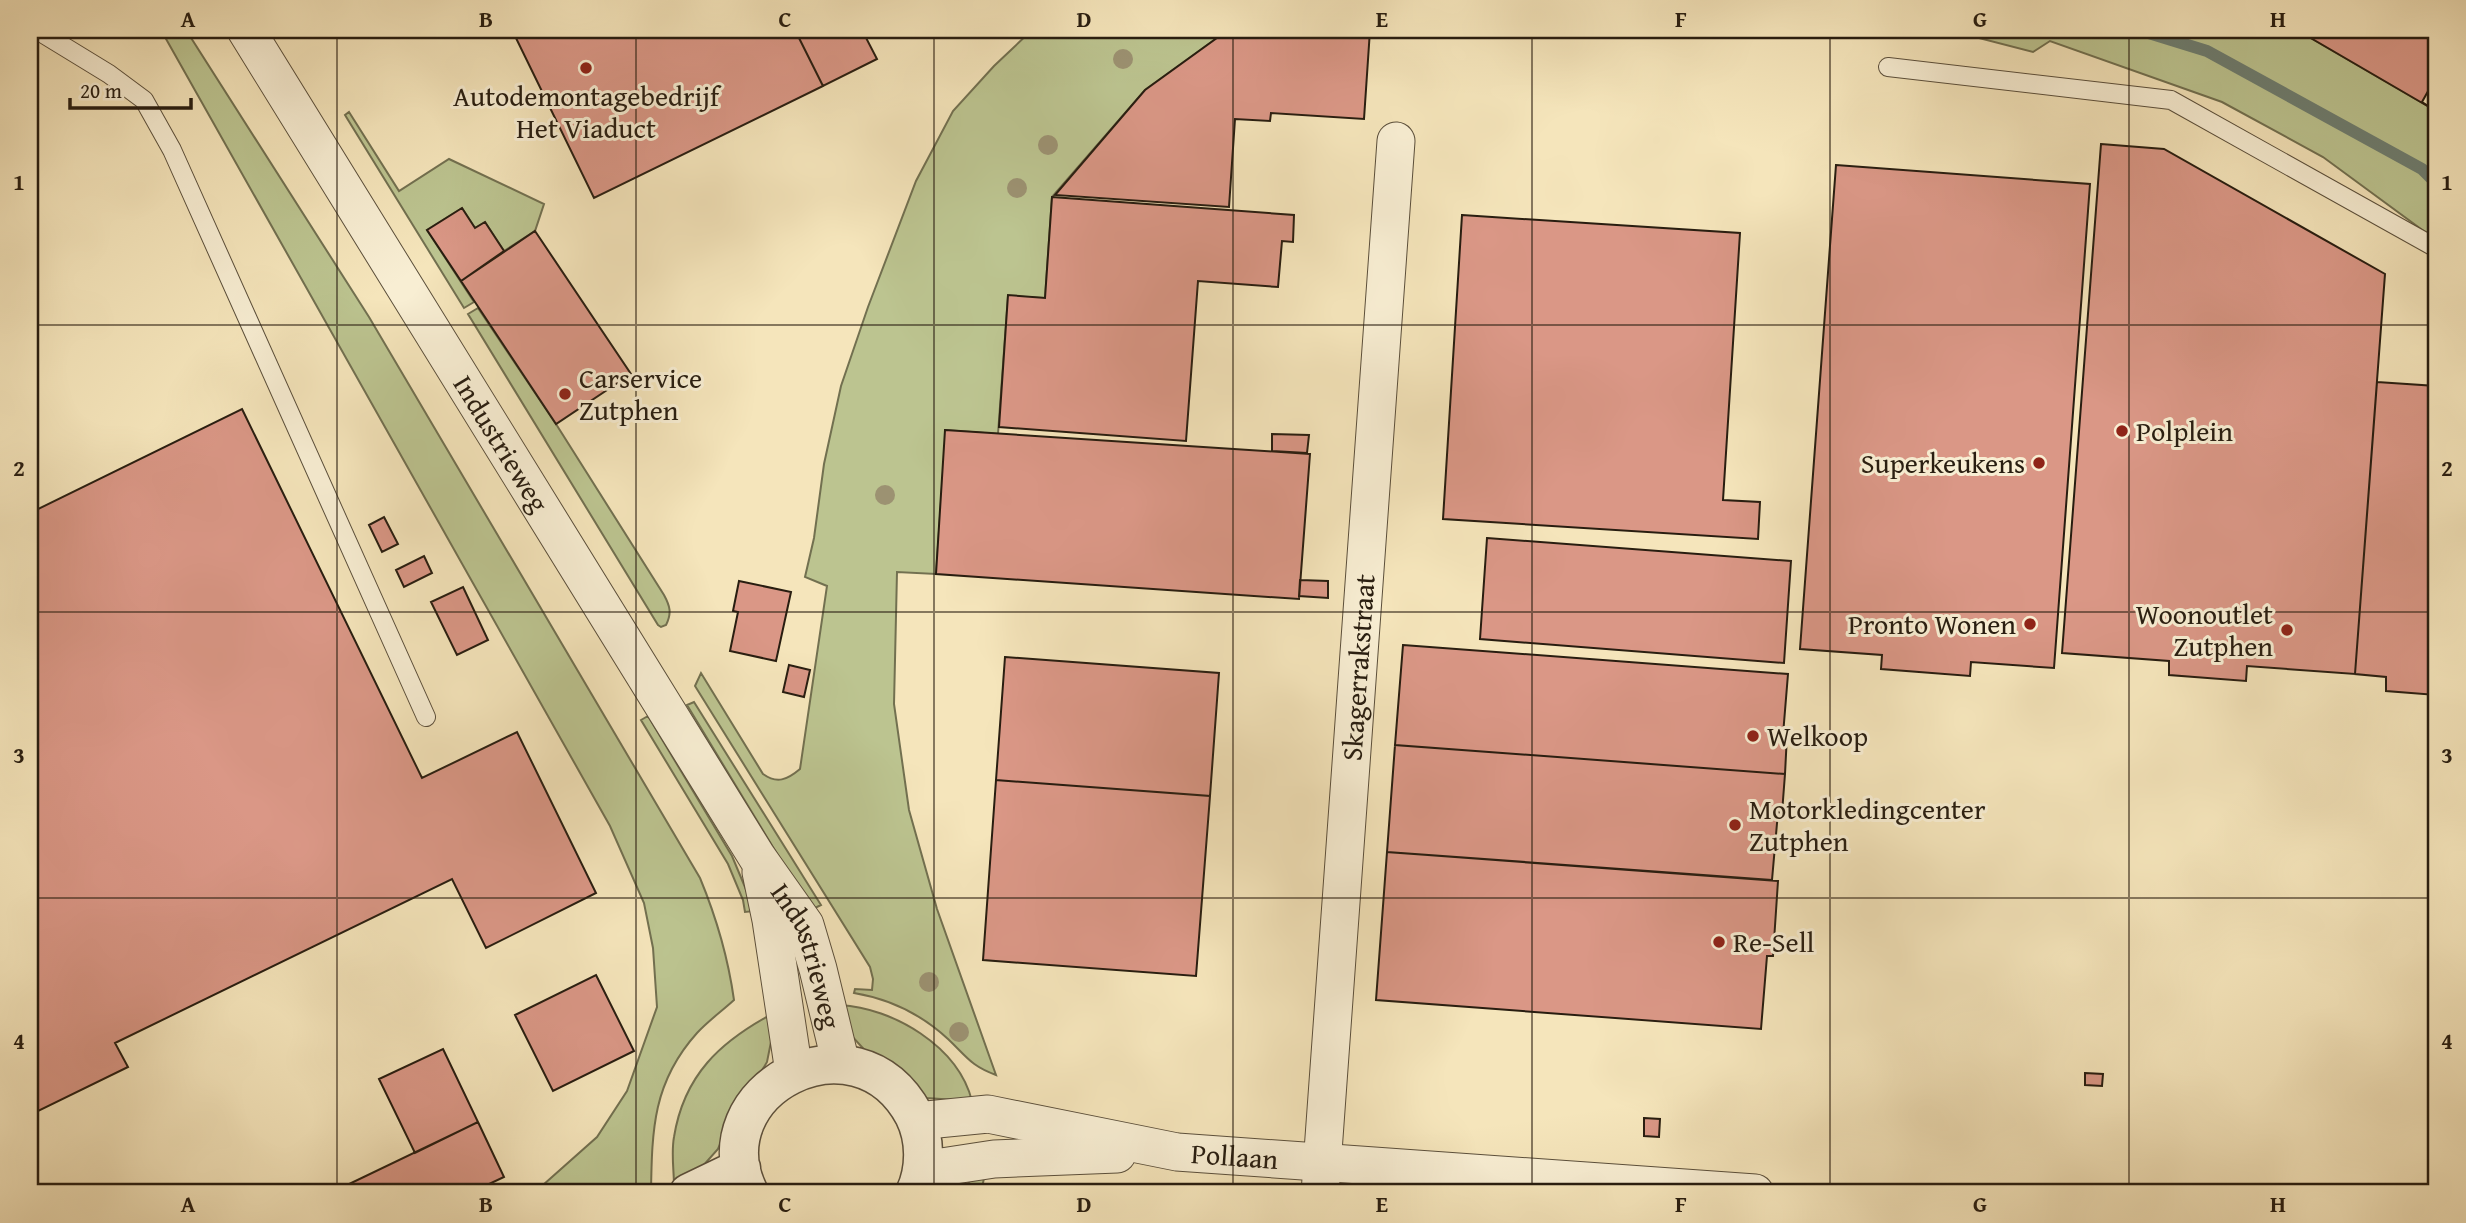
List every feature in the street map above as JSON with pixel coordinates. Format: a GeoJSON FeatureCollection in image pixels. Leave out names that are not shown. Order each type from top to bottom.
{"type":"FeatureCollection","features":[{"type":"Feature","properties":{"kind":"street","name":"Industrieweg"},"geometry":{"type":"LineString","coordinates":[[246,30],[757,857],[805,925],[841,1064]]}},
{"type":"Feature","properties":{"kind":"street","name":"Skagerrakstraat"},"geometry":{"type":"LineString","coordinates":[[1321,1178],[1396,141]]}},
{"type":"Feature","properties":{"kind":"street","name":"Industrieweg"},"geometry":{"type":"LineString","coordinates":[[757,857],[771,920],[794,1072]]}},
{"type":"Feature","properties":{"kind":"street"},"geometry":{"type":"LineString","coordinates":[[689,1193],[745,1181],[741,1139],[751,1111],[770,1088],[794,1072],[817,1065],[841,1064],[868,1071],[902,1097],[917,1121],[923,1153],[918,1182]]}},
{"type":"Feature","properties":{"kind":"street","name":"Pollaan"},"geometry":{"type":"LineString","coordinates":[[917,1121],[988,1114],[1321,1178],[1755,1193]]}},
{"type":"Feature","properties":{"kind":"street","name":"Pollaan"},"geometry":{"type":"LineString","coordinates":[[918,1182],[994,1159],[1177,1152]]}},
{"type":"Feature","properties":{"kind":"lane"},"geometry":{"type":"LineString","coordinates":[[37,30],[109,74],[144,100],[172,150],[426,717]]}},
{"type":"Feature","properties":{"kind":"lane"},"geometry":{"type":"LineString","coordinates":[[1888,67],[2171,100],[2436,248]]}},
{"type":"Feature","properties":{"kind":"green space"},"geometry":{"type":"Polygon","coordinates":[[[161,30],[186,30],[369,317],[700,878],[721,938],[734,1000],[710,1020],[682,1051],[663,1088],[654,1127],[651,1192],[534,1193],[597,1137],[627,1091],[657,1007],[653,948],[644,903],[610,826],[161,30]]]}},
{"type":"Feature","properties":{"kind":"green space"},"geometry":{"type":"Polygon","coordinates":[[[1032,30],[1228,30],[1145,90],[1052,197],[1045,298],[1008,296],[998,434],[946,430],[936,574],[897,572],[894,704],[909,810],[937,909],[996,1075],[975,1064],[938,1030],[916,1015],[880,999],[854,993],[855,989],[872,990],[870,967],[695,686],[701,673],[763,774],[777,780],[791,776],[800,769],[827,586],[805,577],[814,538],[824,464],[841,386],[916,181],[953,111],[1032,30]]]}},
{"type":"Feature","properties":{"kind":"green space"},"geometry":{"type":"Polygon","coordinates":[[[1948,30],[2297,30],[2436,111],[2436,240],[2323,157],[2222,102],[2050,41],[2033,52],[1948,30]]]}},
{"type":"Feature","properties":{"kind":"green space"},"geometry":{"type":"Polygon","coordinates":[[[349,112],[399,191],[449,159],[544,204],[535,231],[504,251],[485,222],[475,228],[462,208],[427,230],[474,302],[464,308],[345,115],[349,112]]]}},
{"type":"Feature","properties":{"kind":"green space"},"geometry":{"type":"Polygon","coordinates":[[[478,308],[556,424],[664,595],[670,610],[666,625],[658,625],[468,314],[478,308]]]}},
{"type":"Feature","properties":{"kind":"green space"},"geometry":{"type":"Polygon","coordinates":[[[694,702],[821,905],[811,910],[687,705],[694,702]]]}},
{"type":"Feature","properties":{"kind":"green space"},"geometry":{"type":"Polygon","coordinates":[[[648,716],[732,856],[755,911],[745,912],[743,900],[728,864],[641,720],[648,716]]]}},
{"type":"Feature","properties":{"kind":"green space"},"geometry":{"type":"Polygon","coordinates":[[[840,1005],[881,1014],[921,1034],[953,1063],[972,1101],[926,1098],[871,1057],[849,1033],[840,1005]]]}},
{"type":"Feature","properties":{"kind":"green space"},"geometry":{"type":"Polygon","coordinates":[[[772,1014],[774,1027],[767,1062],[725,1132],[718,1149],[702,1167],[674,1186],[674,1137],[686,1096],[696,1078],[707,1063],[736,1036],[772,1014]]]}},
{"type":"Feature","properties":{"kind":"green space"},"geometry":{"type":"Polygon","coordinates":[[[985,1173],[981,1193],[959,1193],[971,1180],[985,1173]]]}},
{"type":"Feature","properties":{"kind":"building"},"geometry":{"type":"Polygon","coordinates":[[[523,30],[795,30],[823,86],[594,198],[514,34],[523,30]]]}},
{"type":"Feature","properties":{"kind":"building"},"geometry":{"type":"Polygon","coordinates":[[[795,30],[862,30],[877,59],[823,86],[795,30]]]}},
{"type":"Feature","properties":{"kind":"building"},"geometry":{"type":"Polygon","coordinates":[[[1228,30],[1370,30],[1364,119],[1271,113],[1270,121],[1235,119],[1229,207],[1055,195],[1145,90],[1228,30]]]}},
{"type":"Feature","properties":{"kind":"building"},"geometry":{"type":"Polygon","coordinates":[[[2297,30],[2423,30],[2436,37],[2436,77],[2422,102],[2436,111],[2297,30]]]}},
{"type":"Feature","properties":{"kind":"building"},"geometry":{"type":"Polygon","coordinates":[[[2101,144],[2164,149],[2385,274],[2355,674],[2247,666],[2246,681],[2169,675],[2169,661],[2062,653],[2101,144]]]}},
{"type":"Feature","properties":{"kind":"building"},"geometry":{"type":"Polygon","coordinates":[[[1836,165],[2090,184],[2054,668],[1971,662],[1970,676],[1881,669],[1882,655],[1800,649],[1836,165]]]}},
{"type":"Feature","properties":{"kind":"building"},"geometry":{"type":"Polygon","coordinates":[[[1052,197],[1294,215],[1293,242],[1282,241],[1278,287],[1198,281],[1186,441],[999,427],[1008,295],[1045,298],[1052,197]]]}},
{"type":"Feature","properties":{"kind":"building"},"geometry":{"type":"Polygon","coordinates":[[[462,208],[475,228],[485,222],[504,251],[461,281],[427,230],[462,208]]]}},
{"type":"Feature","properties":{"kind":"building"},"geometry":{"type":"Polygon","coordinates":[[[1462,215],[1740,233],[1723,500],[1760,502],[1758,539],[1443,519],[1462,215]]]}},
{"type":"Feature","properties":{"kind":"building"},"geometry":{"type":"Polygon","coordinates":[[[535,231],[631,374],[556,424],[461,281],[535,231]]]}},
{"type":"Feature","properties":{"kind":"building"},"geometry":{"type":"Polygon","coordinates":[[[2377,382],[2436,386],[2436,695],[2386,691],[2386,677],[2355,674],[2377,382]]]}},
{"type":"Feature","properties":{"kind":"building"},"geometry":{"type":"Polygon","coordinates":[[[242,409],[422,778],[517,732],[596,893],[486,948],[452,879],[115,1043],[128,1067],[30,1115],[30,513],[242,409]]]}},
{"type":"Feature","properties":{"kind":"building"},"geometry":{"type":"Polygon","coordinates":[[[945,430],[1310,454],[1299,599],[936,574],[945,430]]]}},
{"type":"Feature","properties":{"kind":"building"},"geometry":{"type":"Polygon","coordinates":[[[1272,434],[1309,435],[1307,453],[1272,451],[1272,434]]]}},
{"type":"Feature","properties":{"kind":"building"},"geometry":{"type":"Polygon","coordinates":[[[384,517],[398,544],[382,552],[369,525],[384,517]]]}},
{"type":"Feature","properties":{"kind":"building"},"geometry":{"type":"Polygon","coordinates":[[[1487,538],[1791,561],[1784,663],[1480,639],[1487,538]]]}},
{"type":"Feature","properties":{"kind":"building"},"geometry":{"type":"Polygon","coordinates":[[[424,556],[432,573],[404,587],[396,570],[424,556]]]}},
{"type":"Feature","properties":{"kind":"building"},"geometry":{"type":"Polygon","coordinates":[[[1300,580],[1328,581],[1328,598],[1299,596],[1300,580]]]}},
{"type":"Feature","properties":{"kind":"building"},"geometry":{"type":"Polygon","coordinates":[[[739,581],[791,592],[776,661],[730,651],[738,612],[733,611],[739,581]]]}},
{"type":"Feature","properties":{"kind":"building"},"geometry":{"type":"Polygon","coordinates":[[[463,587],[488,640],[457,655],[431,602],[463,587]]]}},
{"type":"Feature","properties":{"kind":"building"},"geometry":{"type":"Polygon","coordinates":[[[1403,645],[1788,674],[1783,735],[1787,735],[1785,774],[1395,745],[1403,645]]]}},
{"type":"Feature","properties":{"kind":"building"},"geometry":{"type":"Polygon","coordinates":[[[1005,657],[1219,673],[1210,796],[996,780],[1005,657]]]}},
{"type":"Feature","properties":{"kind":"building"},"geometry":{"type":"Polygon","coordinates":[[[789,665],[810,670],[804,697],[783,692],[789,665]]]}},
{"type":"Feature","properties":{"kind":"building"},"geometry":{"type":"Polygon","coordinates":[[[1395,745],[1785,774],[1782,813],[1778,812],[1772,880],[1387,852],[1395,745]]]}},
{"type":"Feature","properties":{"kind":"building"},"geometry":{"type":"Polygon","coordinates":[[[996,780],[1210,796],[1196,976],[983,960],[996,780]]]}},
{"type":"Feature","properties":{"kind":"building"},"geometry":{"type":"Polygon","coordinates":[[[1387,852],[1778,881],[1773,956],[1767,956],[1761,1029],[1376,1000],[1387,852]]]}},
{"type":"Feature","properties":{"kind":"building"},"geometry":{"type":"Polygon","coordinates":[[[596,975],[634,1051],[553,1091],[515,1015],[596,975]]]}},
{"type":"Feature","properties":{"kind":"building"},"geometry":{"type":"Polygon","coordinates":[[[443,1049],[478,1122],[415,1153],[379,1079],[443,1049]]]}},
{"type":"Feature","properties":{"kind":"building"},"geometry":{"type":"Polygon","coordinates":[[[2085,1073],[2103,1074],[2102,1086],[2085,1085],[2085,1073]]]}},
{"type":"Feature","properties":{"kind":"building"},"geometry":{"type":"Polygon","coordinates":[[[1644,1118],[1660,1119],[1659,1137],[1644,1136],[1644,1118]]]}},
{"type":"Feature","properties":{"kind":"building"},"geometry":{"type":"Polygon","coordinates":[[[478,1122],[504,1177],[470,1193],[351,1193],[347,1185],[478,1122]]]}},
{"type":"Feature","properties":{"kind":"waterway"},"geometry":{"type":"LineString","coordinates":[[2139,30],[2207,51],[2422,169],[2436,183]]}},
{"type":"Feature","properties":{"kind":"place","name":"Autodemontagebedrijf Het Viaduct"},"geometry":{"type":"Point","coordinates":[586,68]}},
{"type":"Feature","properties":{"kind":"place","name":"Carservice Zutphen"},"geometry":{"type":"Point","coordinates":[565,394]}},
{"type":"Feature","properties":{"kind":"place","name":"Polplein"},"geometry":{"type":"Point","coordinates":[2122,431]}},
{"type":"Feature","properties":{"kind":"place","name":"Superkeukens"},"geometry":{"type":"Point","coordinates":[2039,463]}},
{"type":"Feature","properties":{"kind":"place","name":"Pronto Wonen"},"geometry":{"type":"Point","coordinates":[2030,624]}},
{"type":"Feature","properties":{"kind":"place","name":"Woonoutlet Zutphen"},"geometry":{"type":"Point","coordinates":[2287,630]}},
{"type":"Feature","properties":{"kind":"place","name":"Welkoop"},"geometry":{"type":"Point","coordinates":[1753,736]}},
{"type":"Feature","properties":{"kind":"place","name":"Motorkledingcenter Zutphen"},"geometry":{"type":"Point","coordinates":[1735,825]}},
{"type":"Feature","properties":{"kind":"place","name":"Re-Sell"},"geometry":{"type":"Point","coordinates":[1719,942]}}]}
